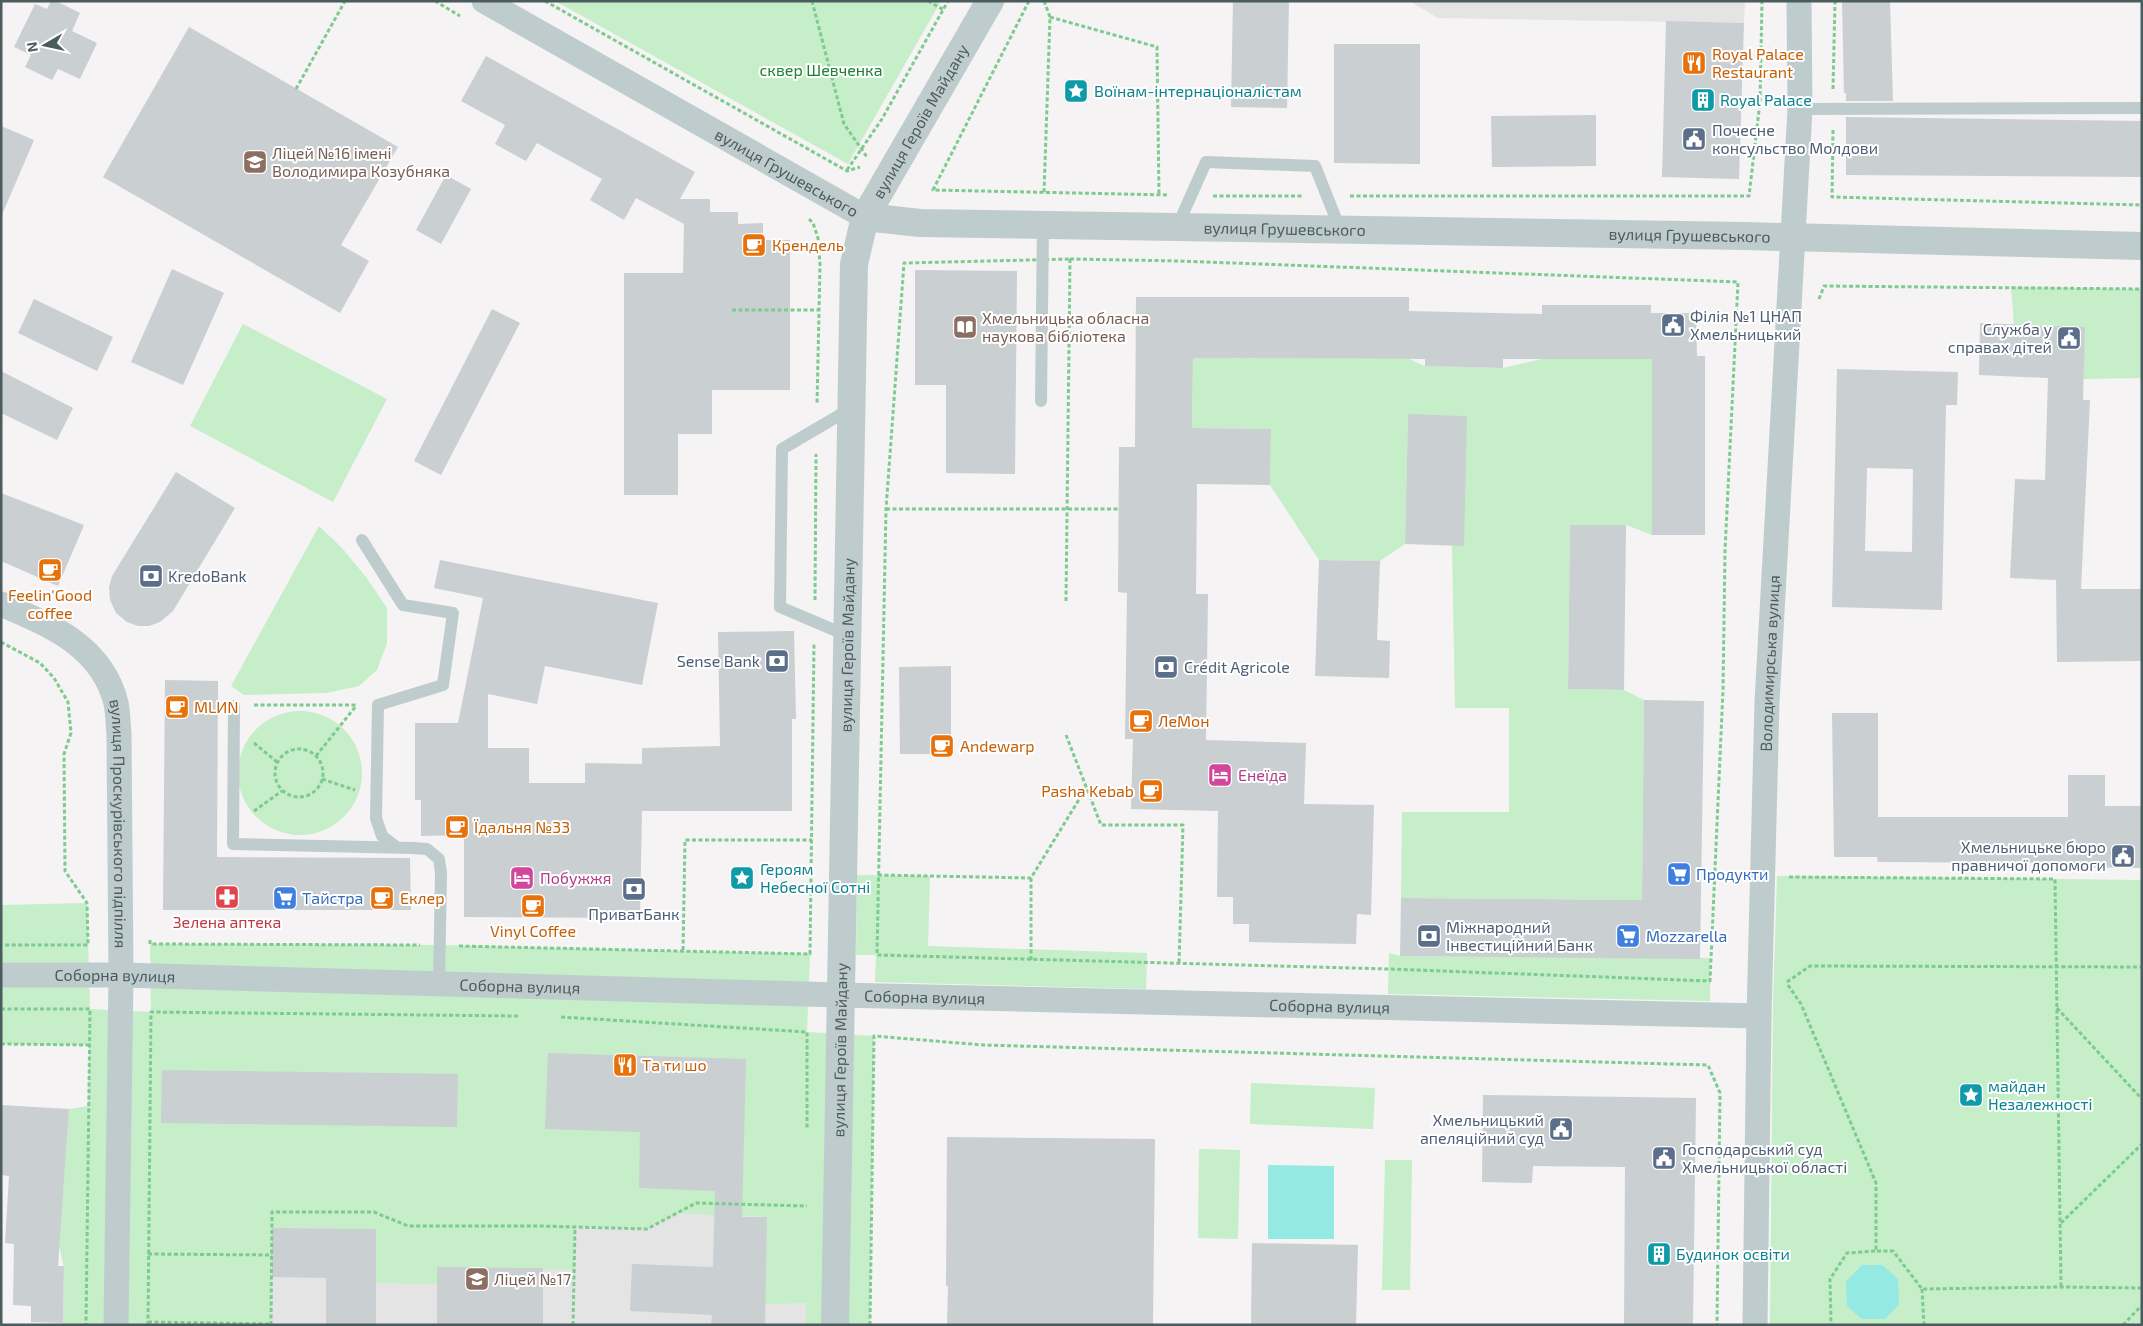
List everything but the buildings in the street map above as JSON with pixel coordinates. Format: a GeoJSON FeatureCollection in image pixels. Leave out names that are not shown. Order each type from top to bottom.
{"type":"FeatureCollection","features":[{"type":"Feature","properties":{"kind":"street","name":"вулиця Грушевського"},"geometry":{"type":"LineString","coordinates":[[484,1],[866,217],[920,222],[2142,246]]}},
{"type":"Feature","properties":{"kind":"street","name":"вулиця Героїв Майдану"},"geometry":{"type":"LineString","coordinates":[[835,1325],[839,995],[854,264],[866,217],[990,1]]}},
{"type":"Feature","properties":{"kind":"street","name":"Володимирська вулиця"},"geometry":{"type":"LineString","coordinates":[[1755,1325],[1759,1016],[1768,702],[1800,109],[1800,1]]}},
{"type":"Feature","properties":{"kind":"street","name":"вулиця Проскурівського підпілля"},"geometry":{"type":"LineString","coordinates":[[1,604],[45,623],[89,653],[107,678],[116,703],[119,734],[121,975],[116,1325]]}},
{"type":"Feature","properties":{"kind":"street","name":"Соборна вулиця"},"geometry":{"type":"LineString","coordinates":[[1,975],[121,975],[839,995],[1759,1016]]}},
{"type":"Feature","properties":{"kind":"lane"},"geometry":{"type":"LineString","coordinates":[[1800,109],[2142,108]]}},
{"type":"Feature","properties":{"kind":"lane"},"geometry":{"type":"LineString","coordinates":[[1177,226],[1206,162],[1314,166],[1340,229]]}},
{"type":"Feature","properties":{"kind":"lane"},"geometry":{"type":"LineString","coordinates":[[1041,401],[1043,224]]}},
{"type":"Feature","properties":{"kind":"lane"},"geometry":{"type":"LineString","coordinates":[[846,635],[780,606],[781,468],[782,449],[850,409]]}},
{"type":"Feature","properties":{"kind":"lane"},"geometry":{"type":"LineString","coordinates":[[362,540],[402,605],[453,613],[443,684],[378,705],[376,818],[382,836],[395,846]]}},
{"type":"Feature","properties":{"kind":"lane"},"geometry":{"type":"LineString","coordinates":[[234,706],[233,844],[395,846],[426,849],[439,859],[441,873],[439,984]]}},
{"type":"Feature","properties":{"kind":"path"},"geometry":{"type":"LineString","coordinates":[[296,89],[345,1]]}},
{"type":"Feature","properties":{"kind":"path"},"geometry":{"type":"LineString","coordinates":[[545,1],[847,171],[863,166]]}},
{"type":"Feature","properties":{"kind":"path"},"geometry":{"type":"LineString","coordinates":[[812,1],[844,124],[872,164]]}},
{"type":"Feature","properties":{"kind":"path"},"geometry":{"type":"LineString","coordinates":[[928,1],[944,10]]}},
{"type":"Feature","properties":{"kind":"path"},"geometry":{"type":"LineString","coordinates":[[847,171],[862,150],[948,1]]}},
{"type":"Feature","properties":{"kind":"path"},"geometry":{"type":"LineString","coordinates":[[933,190],[1029,1]]}},
{"type":"Feature","properties":{"kind":"path"},"geometry":{"type":"LineString","coordinates":[[1044,1],[1050,17],[1044,193]]}},
{"type":"Feature","properties":{"kind":"path"},"geometry":{"type":"LineString","coordinates":[[1750,196],[1760,102],[1762,1]]}},
{"type":"Feature","properties":{"kind":"path"},"geometry":{"type":"LineString","coordinates":[[1050,17],[1157,47],[1159,194]]}},
{"type":"Feature","properties":{"kind":"path"},"geometry":{"type":"LineString","coordinates":[[1832,197],[2142,205]]}},
{"type":"Feature","properties":{"kind":"path"},"geometry":{"type":"LineString","coordinates":[[150,944],[440,945],[810,954],[816,428],[820,266],[818,238]]}},
{"type":"Feature","properties":{"kind":"path"},"geometry":{"type":"LineString","coordinates":[[1043,259],[1180,261],[1738,282],[1726,542],[1723,690],[1710,981],[1388,969],[1179,965],[876,955],[886,509],[904,263],[1043,259]]}},
{"type":"Feature","properties":{"kind":"path"},"geometry":{"type":"LineString","coordinates":[[1066,601],[1070,259]]}},
{"type":"Feature","properties":{"kind":"path"},"geometry":{"type":"LineString","coordinates":[[1818,302],[1824,286],[2142,289]]}},
{"type":"Feature","properties":{"kind":"path"},"geometry":{"type":"LineString","coordinates":[[732,310],[818,310]]}},
{"type":"Feature","properties":{"kind":"path"},"geometry":{"type":"LineString","coordinates":[[886,509],[1119,509]]}},
{"type":"Feature","properties":{"kind":"path"},"geometry":{"type":"LineString","coordinates":[[1,642],[40,663],[54,678],[68,702],[71,732],[64,754],[65,871],[87,903],[88,945],[1,945]]}},
{"type":"Feature","properties":{"kind":"path"},"geometry":{"type":"LineString","coordinates":[[316,756],[356,705]]}},
{"type":"Feature","properties":{"kind":"path"},"geometry":{"type":"LineString","coordinates":[[234,706],[378,705]]}},
{"type":"Feature","properties":{"kind":"path"},"geometry":{"type":"LineString","coordinates":[[1066,735],[1101,825],[1183,825],[1179,965]]}},
{"type":"Feature","properties":{"kind":"path"},"geometry":{"type":"LineString","coordinates":[[296,749],[310,752],[316,756],[323,771],[319,787],[306,797],[297,798],[282,791],[277,785],[274,770],[281,756],[296,749]]}},
{"type":"Feature","properties":{"kind":"path"},"geometry":{"type":"LineString","coordinates":[[322,779],[376,798]]}},
{"type":"Feature","properties":{"kind":"path"},"geometry":{"type":"LineString","coordinates":[[1031,960],[1031,878],[1086,787]]}},
{"type":"Feature","properties":{"kind":"path"},"geometry":{"type":"LineString","coordinates":[[233,826],[282,791]]}},
{"type":"Feature","properties":{"kind":"path"},"geometry":{"type":"LineString","coordinates":[[683,950],[685,840],[812,840]]}},
{"type":"Feature","properties":{"kind":"path"},"geometry":{"type":"LineString","coordinates":[[1789,867],[1789,887]]}},
{"type":"Feature","properties":{"kind":"path"},"geometry":{"type":"LineString","coordinates":[[878,875],[1031,878]]}},
{"type":"Feature","properties":{"kind":"path"},"geometry":{"type":"LineString","coordinates":[[1789,877],[2055,879],[2061,1286]]}},
{"type":"Feature","properties":{"kind":"path"},"geometry":{"type":"LineString","coordinates":[[1786,982],[1810,966],[2142,967]]}},
{"type":"Feature","properties":{"kind":"path"},"geometry":{"type":"LineString","coordinates":[[1787,973],[1786,982],[1801,1004],[1876,1183],[1876,1251]]}},
{"type":"Feature","properties":{"kind":"path"},"geometry":{"type":"LineString","coordinates":[[2057,1008],[2142,1099]]}},
{"type":"Feature","properties":{"kind":"path"},"geometry":{"type":"LineString","coordinates":[[1,1009],[90,1009],[86,1325]]}},
{"type":"Feature","properties":{"kind":"path"},"geometry":{"type":"LineString","coordinates":[[526,1016],[151,1012],[148,1324],[271,1324],[272,1212],[374,1212],[408,1226],[647,1229],[696,1203],[808,1206]]}},
{"type":"Feature","properties":{"kind":"path"},"geometry":{"type":"LineString","coordinates":[[553,1017],[807,1032]]}},
{"type":"Feature","properties":{"kind":"path"},"geometry":{"type":"LineString","coordinates":[[870,1325],[874,1036],[983,1045],[1708,1065],[1720,1092],[1717,1325]]}},
{"type":"Feature","properties":{"kind":"path"},"geometry":{"type":"LineString","coordinates":[[1,1044],[89,1045]]}},
{"type":"Feature","properties":{"kind":"path"},"geometry":{"type":"LineString","coordinates":[[2060,1223],[2142,1144]]}},
{"type":"Feature","properties":{"kind":"path"},"geometry":{"type":"LineString","coordinates":[[573,1325],[575,1227]]}},
{"type":"Feature","properties":{"kind":"path"},"geometry":{"type":"LineString","coordinates":[[1831,1325],[1830,1279],[1847,1253],[1876,1251],[1892,1251],[1922,1289],[1924,1325]]}},
{"type":"Feature","properties":{"kind":"path"},"geometry":{"type":"LineString","coordinates":[[148,1254],[272,1255]]}},
{"type":"Feature","properties":{"kind":"path"},"geometry":{"type":"LineString","coordinates":[[1922,1289],[2061,1286],[2142,1288]]}},
{"type":"Feature","properties":{"kind":"path"},"geometry":{"type":"LineString","coordinates":[[2123,1325],[2142,1305]]}},
{"type":"Feature","properties":{"kind":"shaded area"},"geometry":{"type":"Polygon","coordinates":[[[1409,1],[1745,1],[1744,23],[1438,18],[1409,1]]]}},
{"type":"Feature","properties":{"kind":"shaded area","name":"Ліцей №17"},"geometry":{"type":"Polygon","coordinates":[[[149,1191],[807,1206],[806,1325],[148,1325],[149,1191]]]}},
{"type":"Feature","properties":{"kind":"green space","name":"сквер Шевченка"},"geometry":{"type":"Polygon","coordinates":[[[555,1],[941,1],[848,164],[555,1]]]}},
{"type":"Feature","properties":{"kind":"green space"},"geometry":{"type":"Polygon","coordinates":[[[2011,287],[2142,289],[2142,378],[2083,379],[2085,327],[2014,324],[2011,287]]]}},
{"type":"Feature","properties":{"kind":"green space"},"geometry":{"type":"Polygon","coordinates":[[[243,324],[387,399],[333,502],[190,426],[243,324]]]}},
{"type":"Feature","properties":{"kind":"green space"},"geometry":{"type":"Polygon","coordinates":[[[1193,358],[1409,359],[1425,366],[1503,368],[1542,359],[1652,359],[1652,535],[1626,525],[1570,525],[1568,689],[1624,690],[1644,700],[1642,900],[1401,898],[1402,812],[1509,812],[1509,708],[1455,708],[1452,545],[1467,416],[1408,415],[1405,544],[1380,561],[1319,560],[1270,485],[1271,429],[1192,428],[1193,358]]]}},
{"type":"Feature","properties":{"kind":"green space"},"geometry":{"type":"Polygon","coordinates":[[[319,526],[342,548],[366,577],[387,608],[387,643],[377,670],[359,686],[326,693],[244,695],[231,686],[319,526]]]}},
{"type":"Feature","properties":{"kind":"green space"},"geometry":{"type":"Polygon","coordinates":[[[300,711],[324,716],[344,729],[357,749],[362,773],[357,797],[344,817],[324,830],[300,835],[276,830],[256,817],[243,797],[238,773],[243,749],[256,729],[276,716],[300,711]]]}},
{"type":"Feature","properties":{"kind":"green space"},"geometry":{"type":"Polygon","coordinates":[[[857,875],[930,876],[928,946],[1147,953],[1146,989],[875,982],[876,955],[856,955],[857,875]]]}},
{"type":"Feature","properties":{"kind":"green space"},"geometry":{"type":"Polygon","coordinates":[[[1777,876],[2142,880],[2142,1325],[1770,1325],[1773,1004],[1777,876]]]}},
{"type":"Feature","properties":{"kind":"green space"},"geometry":{"type":"Polygon","coordinates":[[[87,903],[90,1009],[151,1012],[150,944],[440,945],[810,954],[807,1032],[874,1036],[870,1325],[806,1325],[806,1303],[765,1304],[767,1217],[676,1213],[647,1229],[575,1227],[574,1269],[437,1267],[437,1284],[376,1283],[376,1229],[273,1228],[271,1324],[149,1322],[148,1325],[63,1325],[64,1267],[59,1246],[69,1109],[88,1106],[89,1045],[1,1044],[1,905],[87,903]]]}},
{"type":"Feature","properties":{"kind":"green space"},"geometry":{"type":"Polygon","coordinates":[[[1389,953],[1401,956],[1710,958],[1710,1001],[1388,994],[1389,953]]]}},
{"type":"Feature","properties":{"kind":"green space"},"geometry":{"type":"Polygon","coordinates":[[[1251,1083],[1375,1088],[1373,1129],[1250,1124],[1251,1083]]]}},
{"type":"Feature","properties":{"kind":"green space"},"geometry":{"type":"Polygon","coordinates":[[[1199,1149],[1240,1150],[1238,1239],[1198,1238],[1199,1149]]]}},
{"type":"Feature","properties":{"kind":"green space"},"geometry":{"type":"Polygon","coordinates":[[[1385,1160],[1412,1160],[1410,1290],[1382,1290],[1385,1160]]]}},
{"type":"Feature","properties":{"kind":"water"},"geometry":{"type":"Polygon","coordinates":[[[1268,1165],[1334,1166],[1334,1239],[1268,1239],[1268,1165]]]}},
{"type":"Feature","properties":{"kind":"water"},"geometry":{"type":"Polygon","coordinates":[[[1862,1265],[1882,1265],[1898,1279],[1899,1304],[1885,1319],[1862,1319],[1847,1306],[1846,1282],[1862,1265]]]}},
{"type":"Feature","properties":{"kind":"place","name":"Royal Palace Restaurant"},"geometry":{"type":"Point","coordinates":[1694,63]}},
{"type":"Feature","properties":{"kind":"place","name":"Воїнам-інтернаціоналістам"},"geometry":{"type":"Point","coordinates":[1076,91]}},
{"type":"Feature","properties":{"kind":"place","name":"Royal Palace"},"geometry":{"type":"Point","coordinates":[1703,100]}},
{"type":"Feature","properties":{"kind":"place","name":"Почесне консульство Молдови"},"geometry":{"type":"Point","coordinates":[1694,139]}},
{"type":"Feature","properties":{"kind":"place","name":"Ліцей №16 імені Володимира Козубняка"},"geometry":{"type":"Point","coordinates":[255,162]}},
{"type":"Feature","properties":{"kind":"place","name":"Крендель"},"geometry":{"type":"Point","coordinates":[754,245]}},
{"type":"Feature","properties":{"kind":"place","name":"Філія №1 ЦНАП Хмельницький"},"geometry":{"type":"Point","coordinates":[1673,325]}},
{"type":"Feature","properties":{"kind":"place","name":"Хмельницька обласна наукова бібліотека"},"geometry":{"type":"Point","coordinates":[965,327]}},
{"type":"Feature","properties":{"kind":"place","name":"Служба у справах дітей"},"geometry":{"type":"Point","coordinates":[2069,338]}},
{"type":"Feature","properties":{"kind":"place","name":"Feelin'Good coffee"},"geometry":{"type":"Point","coordinates":[50,570]}},
{"type":"Feature","properties":{"kind":"place","name":"KredoBank"},"geometry":{"type":"Point","coordinates":[151,576]}},
{"type":"Feature","properties":{"kind":"place","name":"Sense Bank"},"geometry":{"type":"Point","coordinates":[777,661]}},
{"type":"Feature","properties":{"kind":"place","name":"Crédit Agricole"},"geometry":{"type":"Point","coordinates":[1166,667]}},
{"type":"Feature","properties":{"kind":"place","name":"MLИN"},"geometry":{"type":"Point","coordinates":[177,707]}},
{"type":"Feature","properties":{"kind":"place","name":"ЛеМон"},"geometry":{"type":"Point","coordinates":[1141,721]}},
{"type":"Feature","properties":{"kind":"place","name":"Andewarp"},"geometry":{"type":"Point","coordinates":[942,746]}},
{"type":"Feature","properties":{"kind":"place","name":"Енеїда"},"geometry":{"type":"Point","coordinates":[1220,775]}},
{"type":"Feature","properties":{"kind":"place","name":"Pasha Kebab"},"geometry":{"type":"Point","coordinates":[1151,791]}},
{"type":"Feature","properties":{"kind":"place","name":"Їдальня №33"},"geometry":{"type":"Point","coordinates":[457,827]}},
{"type":"Feature","properties":{"kind":"place","name":"Хмельницьке бюро правничої допомоги"},"geometry":{"type":"Point","coordinates":[2123,856]}},
{"type":"Feature","properties":{"kind":"place","name":"Продукти"},"geometry":{"type":"Point","coordinates":[1679,874]}},
{"type":"Feature","properties":{"kind":"place","name":"Побужжя"},"geometry":{"type":"Point","coordinates":[522,878]}},
{"type":"Feature","properties":{"kind":"place","name":"Героям Небесної Сотні"},"geometry":{"type":"Point","coordinates":[742,878]}},
{"type":"Feature","properties":{"kind":"place","name":"ПриватБанк"},"geometry":{"type":"Point","coordinates":[634,889]}},
{"type":"Feature","properties":{"kind":"place","name":"Зелена аптека"},"geometry":{"type":"Point","coordinates":[227,897]}},
{"type":"Feature","properties":{"kind":"place","name":"Тайстра"},"geometry":{"type":"Point","coordinates":[285,898]}},
{"type":"Feature","properties":{"kind":"place","name":"Еклер"},"geometry":{"type":"Point","coordinates":[382,898]}},
{"type":"Feature","properties":{"kind":"place","name":"Vinyl Coffee"},"geometry":{"type":"Point","coordinates":[533,906]}},
{"type":"Feature","properties":{"kind":"place","name":"Міжнародний Інвестиційний Банк"},"geometry":{"type":"Point","coordinates":[1429,936]}},
{"type":"Feature","properties":{"kind":"place","name":"Mozzarella"},"geometry":{"type":"Point","coordinates":[1628,936]}},
{"type":"Feature","properties":{"kind":"place","name":"Та ти шо"},"geometry":{"type":"Point","coordinates":[625,1065]}},
{"type":"Feature","properties":{"kind":"place","name":"майдан Незалежності"},"geometry":{"type":"Point","coordinates":[1971,1095]}},
{"type":"Feature","properties":{"kind":"place","name":"Хмельницький апеляційний суд"},"geometry":{"type":"Point","coordinates":[1561,1129]}},
{"type":"Feature","properties":{"kind":"place","name":"Господарський суд Хмельницької області"},"geometry":{"type":"Point","coordinates":[1664,1158]}},
{"type":"Feature","properties":{"kind":"place","name":"Будинок освіти"},"geometry":{"type":"Point","coordinates":[1659,1254]}},
{"type":"Feature","properties":{"kind":"place","name":"Ліцей №17"},"geometry":{"type":"Point","coordinates":[477,1279]}}]}
